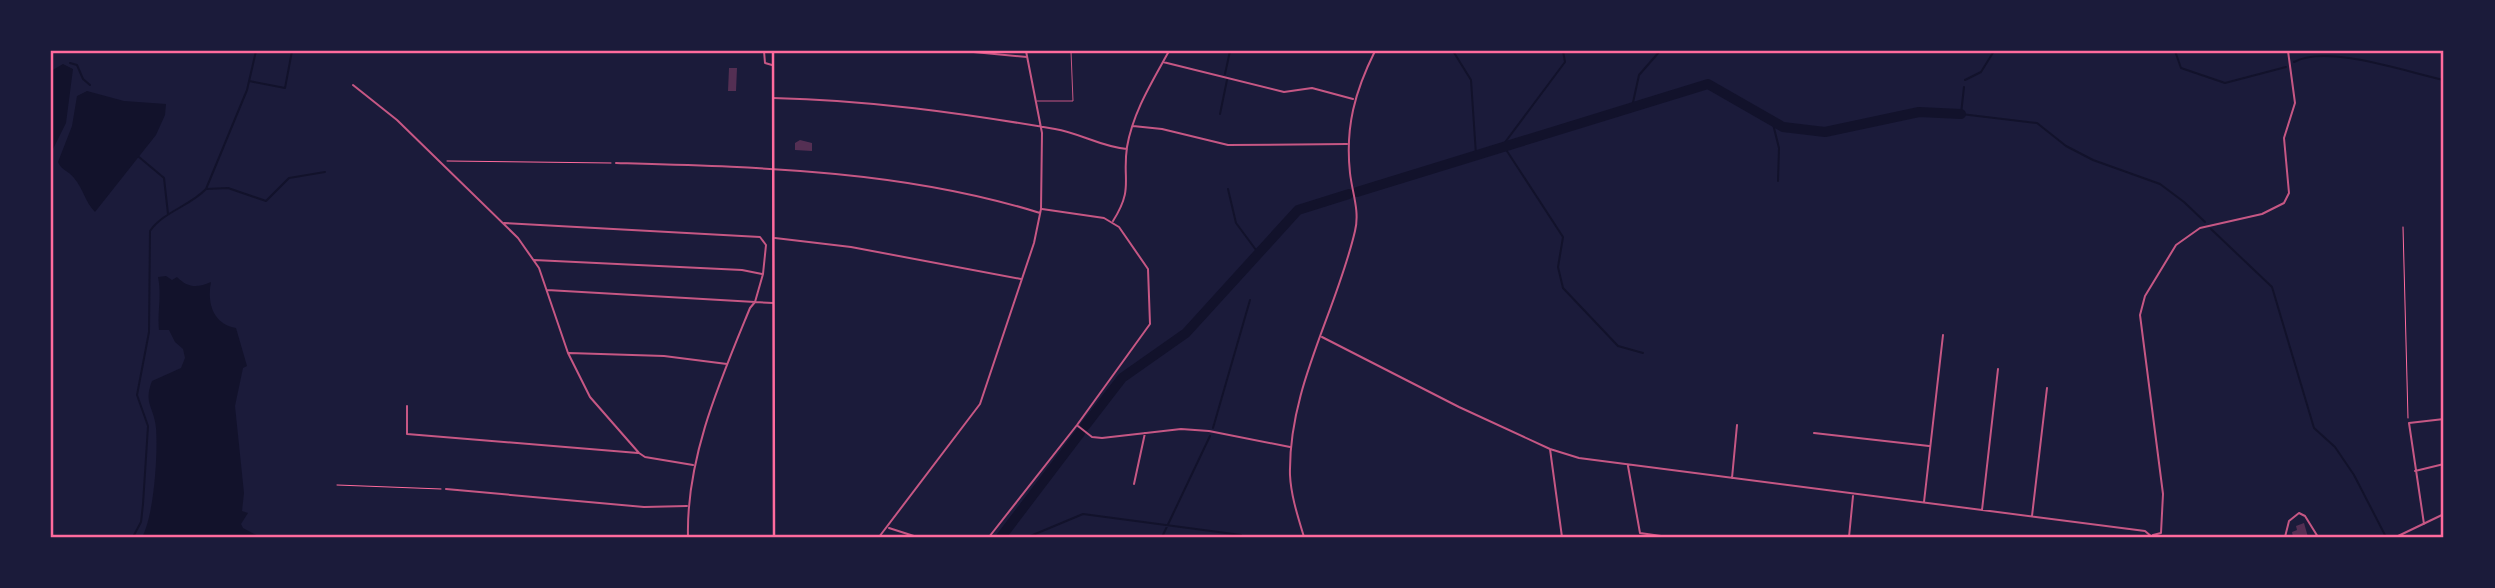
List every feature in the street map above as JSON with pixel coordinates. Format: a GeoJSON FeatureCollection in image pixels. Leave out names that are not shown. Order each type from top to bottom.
{"type":"FeatureCollection","features":[{"type":"Feature","properties":{"kind":"main road"},"geometry":{"type":"LineString","coordinates":[[773,51],[774,537]]}},
{"type":"Feature","properties":{"kind":"street"},"geometry":{"type":"LineString","coordinates":[[764,51],[765,63],[773,65]]}},
{"type":"Feature","properties":{"kind":"street"},"geometry":{"type":"LineString","coordinates":[[963,51],[1027,57]]}},
{"type":"Feature","properties":{"kind":"street"},"geometry":{"type":"LineString","coordinates":[[879,537],[980,404],[1023,279],[1041,211],[1041,128],[1026,51]]}},
{"type":"Feature","properties":{"kind":"street"},"geometry":{"type":"LineString","coordinates":[[1113,221],[1124,204],[1128,190],[1127,149],[1141,101],[1169,51]]}},
{"type":"Feature","properties":{"kind":"street"},"geometry":{"type":"LineString","coordinates":[[1304,537],[1290,474],[1292,448],[1301,393],[1356,230],[1348,144],[1354,99],[1375,51]]}},
{"type":"Feature","properties":{"kind":"street"},"geometry":{"type":"LineString","coordinates":[[1322,337],[1550,449],[1628,465],[2145,531],[2152,536],[2161,533],[2163,527],[2163,494],[2140,315],[2145,296],[2176,244],[2200,228],[2262,214],[2284,203],[2289,194],[2284,138],[2295,103],[2288,51]]}},
{"type":"Feature","properties":{"kind":"street"},"geometry":{"type":"LineString","coordinates":[[1163,62],[1284,92],[1312,88],[1354,99]]}},
{"type":"Feature","properties":{"kind":"street"},"geometry":{"type":"LineString","coordinates":[[353,85],[397,120],[504,223],[533,260],[547,290],[568,353],[590,397],[639,453],[645,457],[693,465]]}},
{"type":"Feature","properties":{"kind":"street"},"geometry":{"type":"LineString","coordinates":[[773,98],[847,100],[909,107],[1055,129],[1111,148],[1127,149]]}},
{"type":"Feature","properties":{"kind":"street"},"geometry":{"type":"LineString","coordinates":[[1133,126],[1162,129],[1228,145],[1348,144]]}},
{"type":"Feature","properties":{"kind":"street"},"geometry":{"type":"LineString","coordinates":[[616,163],[865,177],[943,187],[1041,211],[1113,221],[1148,270],[1150,324],[1077,425],[989,537]]}},
{"type":"Feature","properties":{"kind":"street"},"geometry":{"type":"LineString","coordinates":[[504,223],[718,234],[760,237],[764,241],[766,253],[763,274],[755,302],[750,308],[693,465],[688,506],[688,537]]}},
{"type":"Feature","properties":{"kind":"street"},"geometry":{"type":"LineString","coordinates":[[774,238],[884,252],[1023,279]]}},
{"type":"Feature","properties":{"kind":"street"},"geometry":{"type":"LineString","coordinates":[[533,260],[742,270],[763,274]]}},
{"type":"Feature","properties":{"kind":"street"},"geometry":{"type":"LineString","coordinates":[[547,290],[774,303]]}},
{"type":"Feature","properties":{"kind":"street"},"geometry":{"type":"LineString","coordinates":[[1924,503],[1943,335]]}},
{"type":"Feature","properties":{"kind":"street"},"geometry":{"type":"LineString","coordinates":[[568,353],[664,356],[729,364]]}},
{"type":"Feature","properties":{"kind":"street"},"geometry":{"type":"LineString","coordinates":[[1982,511],[1998,369]]}},
{"type":"Feature","properties":{"kind":"street"},"geometry":{"type":"LineString","coordinates":[[2032,517],[2047,388]]}},
{"type":"Feature","properties":{"kind":"street"},"geometry":{"type":"LineString","coordinates":[[407,406],[407,434],[639,453]]}},
{"type":"Feature","properties":{"kind":"street"},"geometry":{"type":"LineString","coordinates":[[2424,524],[2409,424],[2444,419]]}},
{"type":"Feature","properties":{"kind":"street"},"geometry":{"type":"LineString","coordinates":[[1077,425],[1092,437],[1181,429],[1209,431],[1292,448]]}},
{"type":"Feature","properties":{"kind":"street"},"geometry":{"type":"LineString","coordinates":[[1731,479],[1737,425]]}},
{"type":"Feature","properties":{"kind":"street"},"geometry":{"type":"LineString","coordinates":[[1134,484],[1145,433]]}},
{"type":"Feature","properties":{"kind":"street"},"geometry":{"type":"LineString","coordinates":[[1814,433],[1930,446]]}},
{"type":"Feature","properties":{"kind":"street"},"geometry":{"type":"LineString","coordinates":[[1550,449],[1562,537]]}},
{"type":"Feature","properties":{"kind":"street"},"geometry":{"type":"LineString","coordinates":[[2415,471],[2444,464]]}},
{"type":"Feature","properties":{"kind":"street"},"geometry":{"type":"LineString","coordinates":[[1628,465],[1640,533],[1668,537]]}},
{"type":"Feature","properties":{"kind":"street"},"geometry":{"type":"LineString","coordinates":[[446,489],[632,506],[688,506]]}},
{"type":"Feature","properties":{"kind":"street"},"geometry":{"type":"LineString","coordinates":[[1849,537],[1853,495]]}},
{"type":"Feature","properties":{"kind":"street"},"geometry":{"type":"LineString","coordinates":[[2285,537],[2288,521],[2299,513],[2305,516],[2318,537]]}},
{"type":"Feature","properties":{"kind":"street"},"geometry":{"type":"LineString","coordinates":[[2396,537],[2444,514]]}},
{"type":"Feature","properties":{"kind":"street"},"geometry":{"type":"LineString","coordinates":[[888,528],[917,537]]}},
{"type":"Feature","properties":{"kind":"lane"},"geometry":{"type":"LineString","coordinates":[[1035,101],[1073,101],[1071,51]]}},
{"type":"Feature","properties":{"kind":"path"},"geometry":{"type":"LineString","coordinates":[[442,163],[616,163]]}},
{"type":"Feature","properties":{"kind":"path"},"geometry":{"type":"LineString","coordinates":[[2403,227],[2409,424]]}},
{"type":"Feature","properties":{"kind":"path"},"geometry":{"type":"LineString","coordinates":[[337,485],[446,489]]}},
{"type":"Feature","properties":{"kind":"shaded area"},"geometry":{"type":"Polygon","coordinates":[[[63,64],[73,69],[66,123],[51,153],[51,71],[63,64]]]}},
{"type":"Feature","properties":{"kind":"shaded area"},"geometry":{"type":"Polygon","coordinates":[[[87,91],[124,101],[166,104],[165,115],[156,135],[95,212],[77,182],[58,162],[72,126],[77,96],[87,91]]]}},
{"type":"Feature","properties":{"kind":"shaded area"},"geometry":{"type":"Polygon","coordinates":[[[166,276],[172,280],[177,277],[193,286],[211,282],[211,304],[216,317],[228,326],[236,328],[247,366],[243,368],[235,406],[244,493],[242,511],[248,513],[241,524],[243,528],[260,537],[142,537],[150,515],[156,468],[156,428],[149,400],[150,389],[152,381],[181,368],[185,358],[183,349],[175,342],[169,330],[159,330],[158,277],[166,276]]]}},
{"type":"Feature","properties":{"kind":"building"},"geometry":{"type":"Polygon","coordinates":[[[729,68],[737,68],[736,91],[728,91],[729,68]]]}},
{"type":"Feature","properties":{"kind":"building"},"geometry":{"type":"Polygon","coordinates":[[[800,140],[812,143],[812,151],[795,150],[795,143],[800,140]]]}},
{"type":"Feature","properties":{"kind":"building"},"geometry":{"type":"Polygon","coordinates":[[[2304,523],[2308,537],[2293,537],[2292,532],[2297,530],[2296,526],[2304,523]]]}},
{"type":"Feature","properties":{"kind":"waterway"},"geometry":{"type":"LineString","coordinates":[[133,537],[141,522],[148,426],[137,395],[149,332],[150,231],[155,224],[206,189],[247,90],[256,51]]}},
{"type":"Feature","properties":{"kind":"waterway"},"geometry":{"type":"LineString","coordinates":[[249,81],[285,88],[292,51]]}},
{"type":"Feature","properties":{"kind":"waterway"},"geometry":{"type":"LineString","coordinates":[[1225,74],[1230,51]]}},
{"type":"Feature","properties":{"kind":"waterway"},"geometry":{"type":"LineString","coordinates":[[1453,51],[1471,80],[1476,155]]}},
{"type":"Feature","properties":{"kind":"waterway"},"geometry":{"type":"LineString","coordinates":[[1563,51],[1565,62],[1503,145],[1563,237],[1558,267],[1563,288],[1618,346],[1643,353]]}},
{"type":"Feature","properties":{"kind":"waterway"},"geometry":{"type":"LineString","coordinates":[[1632,107],[1639,75],[1660,51]]}},
{"type":"Feature","properties":{"kind":"waterway"},"geometry":{"type":"LineString","coordinates":[[1965,80],[1981,72],[1994,51]]}},
{"type":"Feature","properties":{"kind":"waterway"},"geometry":{"type":"LineString","coordinates":[[2175,51],[2181,68],[2225,83],[2286,67]]}},
{"type":"Feature","properties":{"kind":"waterway"},"geometry":{"type":"LineString","coordinates":[[2294,62],[2309,57],[2346,58],[2444,80]]}},
{"type":"Feature","properties":{"kind":"waterway"},"geometry":{"type":"LineString","coordinates":[[70,63],[77,65],[83,79],[90,85]]}},
{"type":"Feature","properties":{"kind":"waterway"},"geometry":{"type":"LineString","coordinates":[[1220,114],[1227,80]]}},
{"type":"Feature","properties":{"kind":"waterway"},"geometry":{"type":"LineString","coordinates":[[1357,192],[1708,84],[1783,127],[1825,132],[1919,112],[1961,114]]}},
{"type":"Feature","properties":{"kind":"waterway"},"geometry":{"type":"LineString","coordinates":[[1964,87],[1961,114],[2037,123],[2066,146],[2093,160],[2160,184],[2205,222]]}},
{"type":"Feature","properties":{"kind":"waterway"},"geometry":{"type":"LineString","coordinates":[[1772,120],[1779,148],[1778,181]]}},
{"type":"Feature","properties":{"kind":"waterway"},"geometry":{"type":"LineString","coordinates":[[139,157],[164,178],[168,214]]}},
{"type":"Feature","properties":{"kind":"waterway"},"geometry":{"type":"LineString","coordinates":[[206,189],[228,188],[266,201],[289,178],[325,172]]}},
{"type":"Feature","properties":{"kind":"waterway"},"geometry":{"type":"LineString","coordinates":[[1228,189],[1236,223],[1259,254]]}},
{"type":"Feature","properties":{"kind":"waterway"},"geometry":{"type":"LineString","coordinates":[[1085,426],[1122,378],[1186,333],[1298,210],[1349,194]]}},
{"type":"Feature","properties":{"kind":"waterway"},"geometry":{"type":"LineString","coordinates":[[2211,229],[2272,287],[2314,428],[2335,447],[2354,475],[2386,537]]}},
{"type":"Feature","properties":{"kind":"waterway"},"geometry":{"type":"LineString","coordinates":[[1213,428],[1250,300]]}},
{"type":"Feature","properties":{"kind":"waterway"},"geometry":{"type":"LineString","coordinates":[[1001,537],[1080,433]]}},
{"type":"Feature","properties":{"kind":"waterway"},"geometry":{"type":"LineString","coordinates":[[1162,537],[1210,436]]}},
{"type":"Feature","properties":{"kind":"waterway"},"geometry":{"type":"LineString","coordinates":[[1028,537],[1083,514],[1241,535]]}}]}
